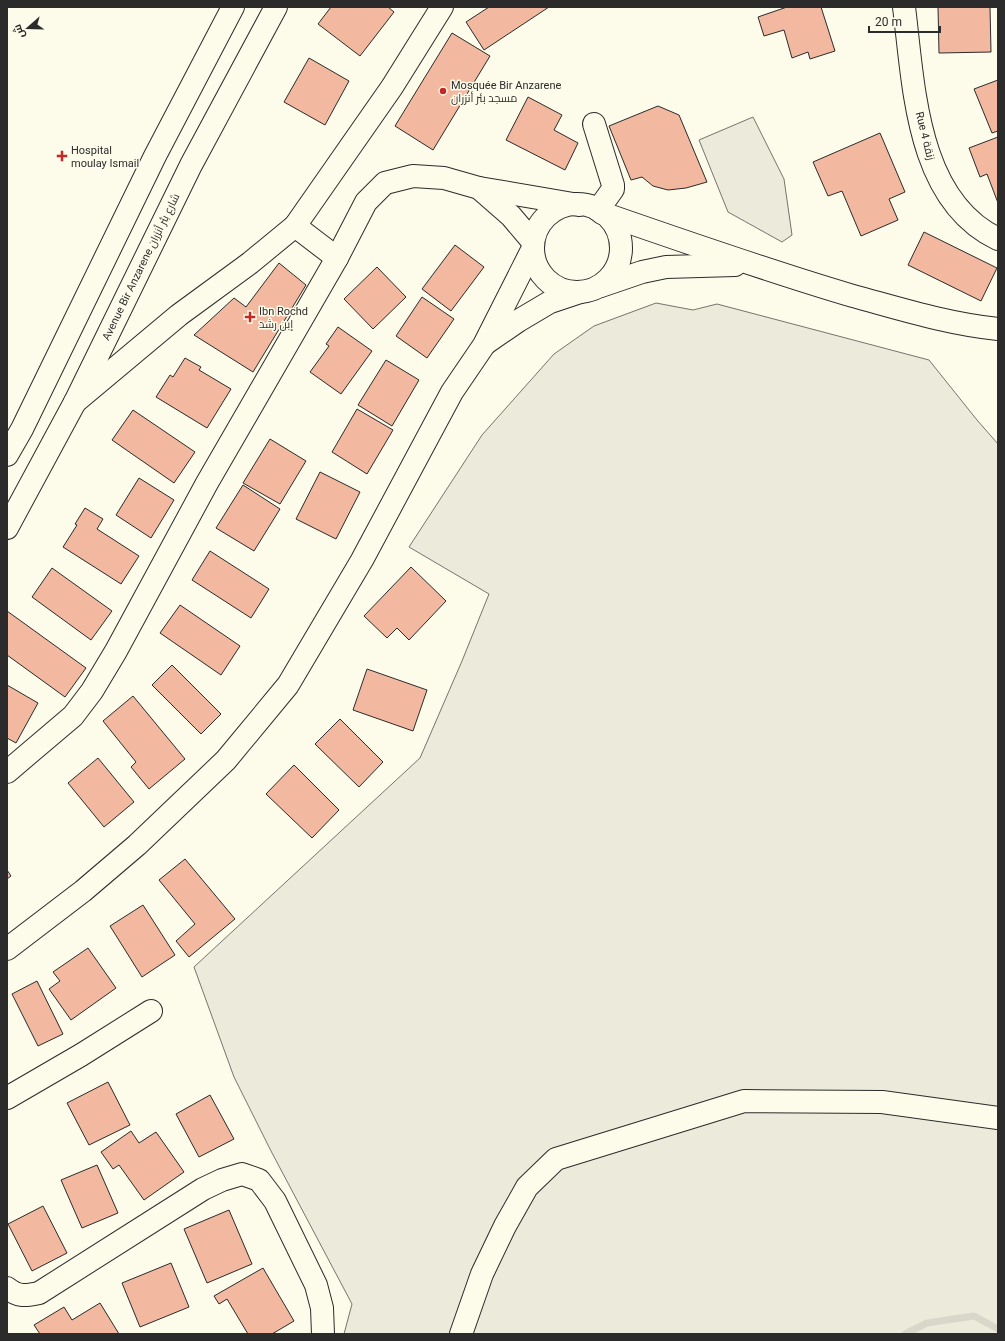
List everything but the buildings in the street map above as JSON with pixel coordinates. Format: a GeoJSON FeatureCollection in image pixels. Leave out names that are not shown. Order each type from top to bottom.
{"type":"FeatureCollection","features":[{"type":"Feature","properties":{"kind":"street"},"geometry":{"type":"LineString","coordinates":[[7,455],[22,429],[154,156],[233,7]]}},
{"type":"Feature","properties":{"kind":"street","name":"Avenue Bir Anzarene شارع بئر أنزران"},"geometry":{"type":"LineString","coordinates":[[7,528],[75,402],[191,165],[276,7]]}},
{"type":"Feature","properties":{"kind":"street"},"geometry":{"type":"LineString","coordinates":[[75,402],[179,315],[250,263],[295,226],[392,87],[442,7]]}},
{"type":"Feature","properties":{"kind":"street","name":"Rue 4 زنقة"},"geometry":{"type":"LineString","coordinates":[[904,7],[918,110],[926,150],[937,177],[953,201],[970,221],[998,239]]}},
{"type":"Feature","properties":{"kind":"street"},"geometry":{"type":"LineString","coordinates":[[593,209],[613,189],[594,124]]}},
{"type":"Feature","properties":{"kind":"street"},"geometry":{"type":"LineString","coordinates":[[7,772],[73,716],[92,691],[116,651],[207,483],[337,258],[366,202],[385,183],[413,176],[444,178],[479,188],[593,209],[749,264],[911,312],[959,324],[998,329]]}},
{"type":"Feature","properties":{"kind":"street"},"geometry":{"type":"LineString","coordinates":[[7,949],[83,891],[137,845],[226,760],[288,685],[362,560],[452,392],[484,345],[533,245],[537,230],[544,219],[554,211],[566,206],[593,209],[612,222],[618,234],[620,253],[614,272],[605,282],[587,290],[566,291],[552,285],[542,275],[535,262],[533,245],[511,216],[479,188]]}},
{"type":"Feature","properties":{"kind":"street"},"geometry":{"type":"LineString","coordinates":[[295,226],[337,258]]}},
{"type":"Feature","properties":{"kind":"street"},"geometry":{"type":"LineString","coordinates":[[484,345],[518,321],[550,302],[642,272],[666,267],[749,264]]}},
{"type":"Feature","properties":{"kind":"street"},"geometry":{"type":"LineString","coordinates":[[7,1098],[81,1055],[151,1011]]}},
{"type":"Feature","properties":{"kind":"street"},"geometry":{"type":"LineString","coordinates":[[461,1334],[482,1274],[505,1226],[527,1187],[556,1159],[744,1100],[882,1102],[998,1118]]}},
{"type":"Feature","properties":{"kind":"street"},"geometry":{"type":"LineString","coordinates":[[7,1288],[15,1294],[26,1296],[39,1293],[202,1189],[222,1180],[242,1174],[259,1180],[275,1201],[316,1285],[322,1308],[322,1333]]}},
{"type":"Feature","properties":{"kind":"shaded area"},"geometry":{"type":"Polygon","coordinates":[[[753,117],[784,179],[792,235],[782,242],[728,212],[699,140],[753,117]]]}},
{"type":"Feature","properties":{"kind":"shaded area"},"geometry":{"type":"Polygon","coordinates":[[[656,303],[693,310],[717,304],[929,360],[998,444],[998,1334],[344,1334],[352,1304],[271,1151],[234,1077],[194,967],[420,758],[489,594],[409,547],[482,435],[554,354],[594,326],[656,303]]]}},
{"type":"Feature","properties":{"kind":"waterway"},"geometry":{"type":"LineString","coordinates":[[905,1334],[927,1323],[974,1316],[998,1329]]}},
{"type":"Feature","properties":{"kind":"place","name":"Mosquée Bir Anzarene مسجد بئر أنزران"},"geometry":{"type":"Point","coordinates":[443,91]}},
{"type":"Feature","properties":{"kind":"place","name":"Hospital moulay Ismail"},"geometry":{"type":"Point","coordinates":[62,156]}},
{"type":"Feature","properties":{"kind":"place","name":"Ibn Rochd إبن رشد"},"geometry":{"type":"Point","coordinates":[250,317]}}]}
